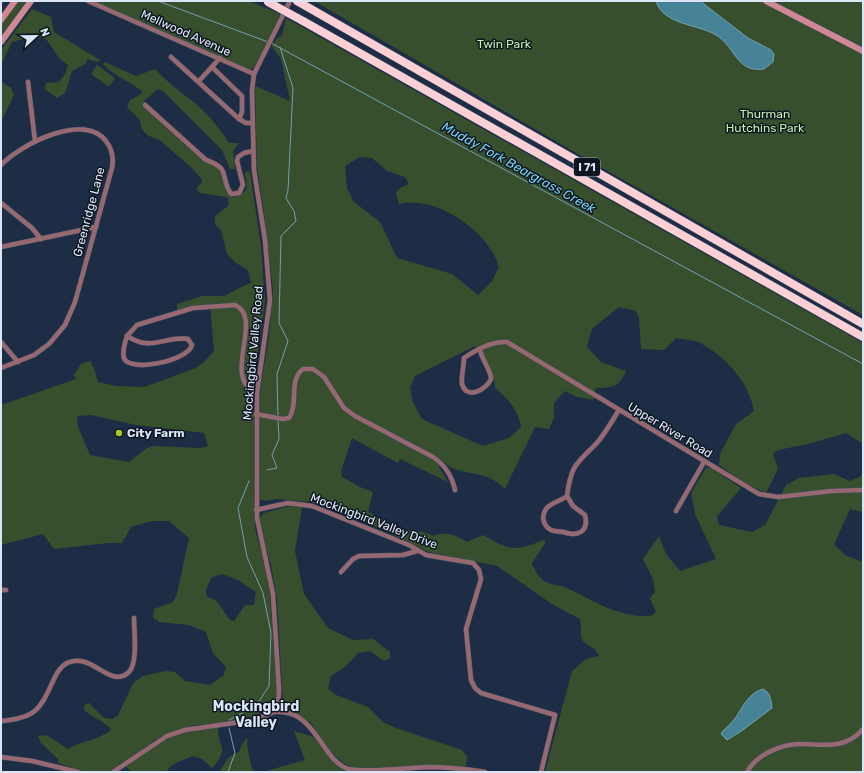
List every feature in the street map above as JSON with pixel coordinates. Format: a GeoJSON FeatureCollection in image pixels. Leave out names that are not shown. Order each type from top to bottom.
{"type":"FeatureCollection","features":[{"type":"Feature","properties":{"kind":"highway","name":"I 71"},"geometry":{"type":"LineString","coordinates":[[267,1],[863,337]]}},
{"type":"Feature","properties":{"kind":"highway","name":"I 71"},"geometry":{"type":"LineString","coordinates":[[297,1],[863,324]]}},
{"type":"Feature","properties":{"kind":"street"},"geometry":{"type":"LineString","coordinates":[[1,20],[15,1]]}},
{"type":"Feature","properties":{"kind":"street"},"geometry":{"type":"LineString","coordinates":[[1,42],[31,1]]}},
{"type":"Feature","properties":{"kind":"street","name":"Mellwood Avenue"},"geometry":{"type":"LineString","coordinates":[[88,1],[254,74]]}},
{"type":"Feature","properties":{"kind":"street","name":"Mockingbird Valley Road"},"geometry":{"type":"LineString","coordinates":[[274,712],[278,706],[279,690],[275,610],[271,583],[258,529],[256,510],[258,447],[256,414],[257,393],[270,300],[264,240],[255,186],[252,83],[254,74],[290,1]]}},
{"type":"Feature","properties":{"kind":"street"},"geometry":{"type":"LineString","coordinates":[[766,1],[863,51]]}},
{"type":"Feature","properties":{"kind":"street"},"geometry":{"type":"LineString","coordinates":[[171,57],[239,119],[246,123],[252,123]]}},
{"type":"Feature","properties":{"kind":"street"},"geometry":{"type":"LineString","coordinates":[[199,81],[220,58]]}},
{"type":"Feature","properties":{"kind":"street"},"geometry":{"type":"LineString","coordinates":[[212,67],[242,96],[242,112],[239,119]]}},
{"type":"Feature","properties":{"kind":"street"},"geometry":{"type":"LineString","coordinates":[[28,82],[35,141]]}},
{"type":"Feature","properties":{"kind":"street"},"geometry":{"type":"LineString","coordinates":[[144,105],[206,160],[216,163],[222,168],[231,194],[239,193],[243,185],[237,161],[238,157],[244,153],[253,151]]}},
{"type":"Feature","properties":{"kind":"street","name":"Greenridge Lane"},"geometry":{"type":"LineString","coordinates":[[1,165],[19,150],[35,141],[59,133],[84,129],[99,134],[107,143],[112,151],[113,163],[76,302],[64,327],[49,344],[34,355],[1,368]]}},
{"type":"Feature","properties":{"kind":"street"},"geometry":{"type":"LineString","coordinates":[[1,203],[32,228],[41,239]]}},
{"type":"Feature","properties":{"kind":"street"},"geometry":{"type":"LineString","coordinates":[[1,247],[96,227]]}},
{"type":"Feature","properties":{"kind":"street"},"geometry":{"type":"LineString","coordinates":[[127,336],[143,343],[180,338],[190,341],[191,348],[189,351],[163,364],[130,363],[125,360],[123,354],[127,336],[137,325],[193,308],[231,304],[239,306],[244,311],[247,319],[242,365],[244,384],[249,390],[257,393]]}},
{"type":"Feature","properties":{"kind":"street"},"geometry":{"type":"LineString","coordinates":[[1,342],[18,362]]}},
{"type":"Feature","properties":{"kind":"street","name":"Upper River Road"},"geometry":{"type":"LineString","coordinates":[[480,350],[484,364],[490,371],[491,379],[481,390],[472,392],[464,388],[462,383],[464,358],[472,352],[497,342],[507,342],[752,492],[770,497],[832,490],[863,490]]}},
{"type":"Feature","properties":{"kind":"street"},"geometry":{"type":"LineString","coordinates":[[256,414],[279,419],[289,418],[293,411],[296,378],[303,369],[313,369],[324,377],[344,408],[355,416],[433,457],[442,464],[449,475],[455,490]]}},
{"type":"Feature","properties":{"kind":"street"},"geometry":{"type":"LineString","coordinates":[[567,496],[558,503],[548,507],[543,515],[544,522],[551,530],[572,535],[578,534],[584,529],[586,522],[585,515],[572,506],[567,496],[570,478],[576,464],[600,438],[619,410]]}},
{"type":"Feature","properties":{"kind":"street"},"geometry":{"type":"LineString","coordinates":[[676,511],[704,462]]}},
{"type":"Feature","properties":{"kind":"street","name":"Mockingbird Valley Drive"},"geometry":{"type":"LineString","coordinates":[[256,510],[288,503],[308,505],[354,522],[417,551],[433,556],[468,561],[480,570],[481,579],[466,626],[471,680],[475,688],[485,694],[555,715],[541,772]]}},
{"type":"Feature","properties":{"kind":"street"},"geometry":{"type":"LineString","coordinates":[[341,572],[356,557],[404,556],[417,551]]}},
{"type":"Feature","properties":{"kind":"street"},"geometry":{"type":"LineString","coordinates":[[1,721],[22,717],[36,711],[44,700],[58,672],[69,662],[76,660],[85,661],[113,676],[121,676],[128,673],[134,661],[134,618]]}},
{"type":"Feature","properties":{"kind":"street"},"geometry":{"type":"LineString","coordinates":[[113,772],[158,741],[177,732],[197,728],[242,723],[274,712],[281,712],[293,715],[306,724],[339,764],[352,770],[367,772],[438,767],[485,772]]}},
{"type":"Feature","properties":{"kind":"street"},"geometry":{"type":"LineString","coordinates":[[747,772],[758,759],[783,747],[801,744],[816,746],[838,744],[852,739],[863,729]]}},
{"type":"Feature","properties":{"kind":"street"},"geometry":{"type":"LineString","coordinates":[[1,757],[32,761],[78,772]]}},
{"type":"Feature","properties":{"kind":"green space"},"geometry":{"type":"Polygon","coordinates":[[[18,1],[28,1],[1,39],[1,24],[18,1]]]}},
{"type":"Feature","properties":{"kind":"green space"},"geometry":{"type":"Polygon","coordinates":[[[94,1],[249,1],[280,14],[257,65],[250,70],[94,1]]]}},
{"type":"Feature","properties":{"kind":"green space"},"geometry":{"type":"Polygon","coordinates":[[[314,1],[863,1],[863,315],[597,165],[314,1]]]}},
{"type":"Feature","properties":{"kind":"green space"},"geometry":{"type":"Polygon","coordinates":[[[32,9],[51,17],[54,32],[100,60],[98,62],[88,59],[85,64],[72,71],[65,93],[57,98],[45,89],[46,83],[59,82],[65,74],[68,65],[59,58],[46,39],[34,36],[12,42],[1,65],[1,50],[32,9]]]}},
{"type":"Feature","properties":{"kind":"green space"},"geometry":{"type":"Polygon","coordinates":[[[286,18],[863,343],[863,444],[846,433],[808,444],[778,450],[773,454],[778,469],[766,493],[746,484],[719,465],[720,454],[736,424],[754,411],[747,389],[734,370],[708,347],[698,342],[676,338],[664,350],[641,349],[639,318],[636,311],[619,307],[592,329],[587,347],[601,362],[626,371],[624,376],[615,386],[596,388],[593,400],[577,397],[565,391],[554,403],[554,418],[549,429],[535,427],[505,489],[494,480],[452,468],[441,461],[439,467],[448,482],[400,459],[398,463],[352,438],[341,471],[342,477],[373,492],[368,512],[403,530],[423,532],[434,536],[438,534],[447,534],[467,542],[483,535],[499,544],[512,548],[519,548],[543,540],[546,542],[532,563],[537,574],[543,581],[567,588],[607,608],[639,616],[651,616],[656,612],[650,598],[655,592],[653,579],[643,559],[659,536],[666,554],[680,571],[716,559],[695,514],[691,493],[706,468],[711,468],[741,488],[717,516],[719,525],[752,532],[765,525],[786,485],[799,478],[834,474],[850,481],[861,476],[863,471],[863,512],[850,509],[834,544],[845,555],[863,562],[863,772],[545,772],[572,671],[586,659],[599,656],[594,648],[582,640],[580,619],[552,604],[497,566],[428,552],[355,517],[311,502],[276,499],[266,501],[260,499],[260,393],[269,335],[273,290],[257,167],[255,86],[290,101],[281,59],[272,46],[276,39],[282,35],[286,18]],[[360,157],[345,166],[347,188],[354,202],[380,222],[397,258],[452,274],[478,295],[492,281],[499,267],[493,254],[484,241],[473,229],[444,210],[429,205],[414,203],[399,204],[396,193],[400,188],[409,184],[405,177],[387,171],[372,158],[360,157]],[[475,346],[415,376],[410,388],[413,402],[422,419],[483,446],[509,438],[521,427],[518,415],[512,405],[495,388],[493,376],[489,366],[475,346]]]}},
{"type":"Feature","properties":{"kind":"green space"},"geometry":{"type":"Polygon","coordinates":[[[105,62],[136,76],[155,69],[205,113],[218,127],[229,143],[239,143],[233,151],[235,169],[230,169],[222,150],[164,92],[158,89],[144,101],[143,106],[187,147],[206,163],[217,165],[227,191],[233,197],[245,192],[247,187],[245,172],[250,171],[261,247],[265,301],[252,395],[252,407],[254,412],[255,528],[269,581],[277,694],[272,704],[263,711],[252,716],[238,720],[182,728],[150,743],[155,746],[177,735],[218,727],[222,752],[218,761],[212,768],[202,759],[193,756],[174,764],[166,772],[131,772],[122,762],[110,772],[85,772],[58,763],[58,759],[41,743],[38,736],[46,735],[68,749],[106,734],[111,730],[109,727],[84,710],[85,704],[89,703],[104,718],[113,719],[118,715],[134,682],[143,676],[165,671],[175,672],[185,681],[210,685],[224,675],[226,667],[213,653],[206,632],[189,625],[159,622],[153,618],[154,609],[173,602],[177,594],[189,538],[169,521],[151,521],[131,527],[122,543],[108,543],[54,549],[43,534],[1,545],[1,405],[76,379],[74,375],[81,364],[90,361],[94,368],[98,382],[116,386],[144,387],[196,368],[214,351],[210,305],[180,311],[177,310],[177,304],[202,296],[225,296],[251,283],[248,270],[236,263],[227,254],[221,230],[215,224],[215,216],[227,207],[229,203],[227,197],[200,193],[196,189],[203,181],[193,169],[161,141],[147,135],[142,129],[140,120],[127,107],[130,100],[141,94],[142,91],[112,72],[103,64],[105,62]],[[91,415],[77,416],[78,427],[90,455],[129,462],[147,448],[154,446],[201,448],[208,446],[204,433],[136,425],[91,415]],[[222,574],[211,578],[206,590],[207,597],[216,600],[230,620],[234,621],[245,605],[254,605],[256,592],[238,580],[222,574]]]}},
{"type":"Feature","properties":{"kind":"green space"},"geometry":{"type":"Polygon","coordinates":[[[97,65],[115,78],[109,87],[91,74],[97,65]]]}},
{"type":"Feature","properties":{"kind":"green space"},"geometry":{"type":"Polygon","coordinates":[[[1,81],[11,88],[14,95],[1,122],[1,81]]]}},
{"type":"Feature","properties":{"kind":"green space"},"geometry":{"type":"Polygon","coordinates":[[[290,506],[302,507],[295,551],[304,594],[328,628],[353,640],[373,639],[390,652],[390,658],[384,661],[370,651],[358,653],[346,666],[331,676],[328,689],[336,695],[368,707],[383,722],[396,728],[462,750],[467,756],[466,767],[443,765],[372,770],[353,768],[342,762],[331,752],[310,722],[283,705],[277,599],[271,565],[259,526],[259,518],[264,513],[290,506]]]}},
{"type":"Feature","properties":{"kind":"green space"},"geometry":{"type":"Polygon","coordinates":[[[294,731],[314,737],[344,771],[351,772],[263,772],[305,760],[294,731]]]}},
{"type":"Feature","properties":{"kind":"green space"},"geometry":{"type":"Polygon","coordinates":[[[247,738],[252,769],[257,772],[219,772],[229,757],[239,752],[242,744],[247,738]]]}},
{"type":"Feature","properties":{"kind":"water"},"geometry":{"type":"Polygon","coordinates":[[[656,1],[700,1],[748,38],[771,50],[774,54],[773,62],[764,69],[748,67],[737,58],[723,40],[709,31],[682,23],[666,15],[660,9],[656,1]]]}},
{"type":"Feature","properties":{"kind":"water"},"geometry":{"type":"Polygon","coordinates":[[[763,689],[769,694],[772,708],[727,740],[721,734],[723,731],[731,723],[750,697],[763,689]]]}},
{"type":"Feature","properties":{"kind":"waterway","name":"Muddy Fork Beargrass Creek"},"geometry":{"type":"LineString","coordinates":[[158,1],[268,42]]}},
{"type":"Feature","properties":{"kind":"waterway","name":"Muddy Fork Beargrass Creek"},"geometry":{"type":"LineString","coordinates":[[271,43],[863,364]]}},
{"type":"Feature","properties":{"kind":"waterway"},"geometry":{"type":"LineString","coordinates":[[278,417],[277,374],[288,341],[279,323],[281,236],[296,221],[294,211],[286,198],[288,190],[293,88],[280,47]]}},
{"type":"Feature","properties":{"kind":"waterway"},"geometry":{"type":"LineString","coordinates":[[267,470],[277,468],[272,455],[279,439],[278,420]]}},
{"type":"Feature","properties":{"kind":"waterway"},"geometry":{"type":"LineString","coordinates":[[229,720],[256,706],[269,686],[271,633],[263,593],[247,557],[238,508],[249,481]]}},
{"type":"Feature","properties":{"kind":"waterway"},"geometry":{"type":"LineString","coordinates":[[228,772],[235,753],[229,728]]}},
{"type":"Feature","properties":{"kind":"place","name":"City Farm"},"geometry":{"type":"Point","coordinates":[119,433]}},
{"type":"Feature","properties":{"kind":"district","name":"Mockingbird Valley"},"geometry":{"type":"Point","coordinates":[256,714]}},
{"type":"Feature","properties":{"kind":"park label","name":"Twin Park"},"geometry":{"type":"Point","coordinates":[504,44]}},
{"type":"Feature","properties":{"kind":"park label","name":"Thurman Hutchins Park"},"geometry":{"type":"Point","coordinates":[765,121]}}]}
